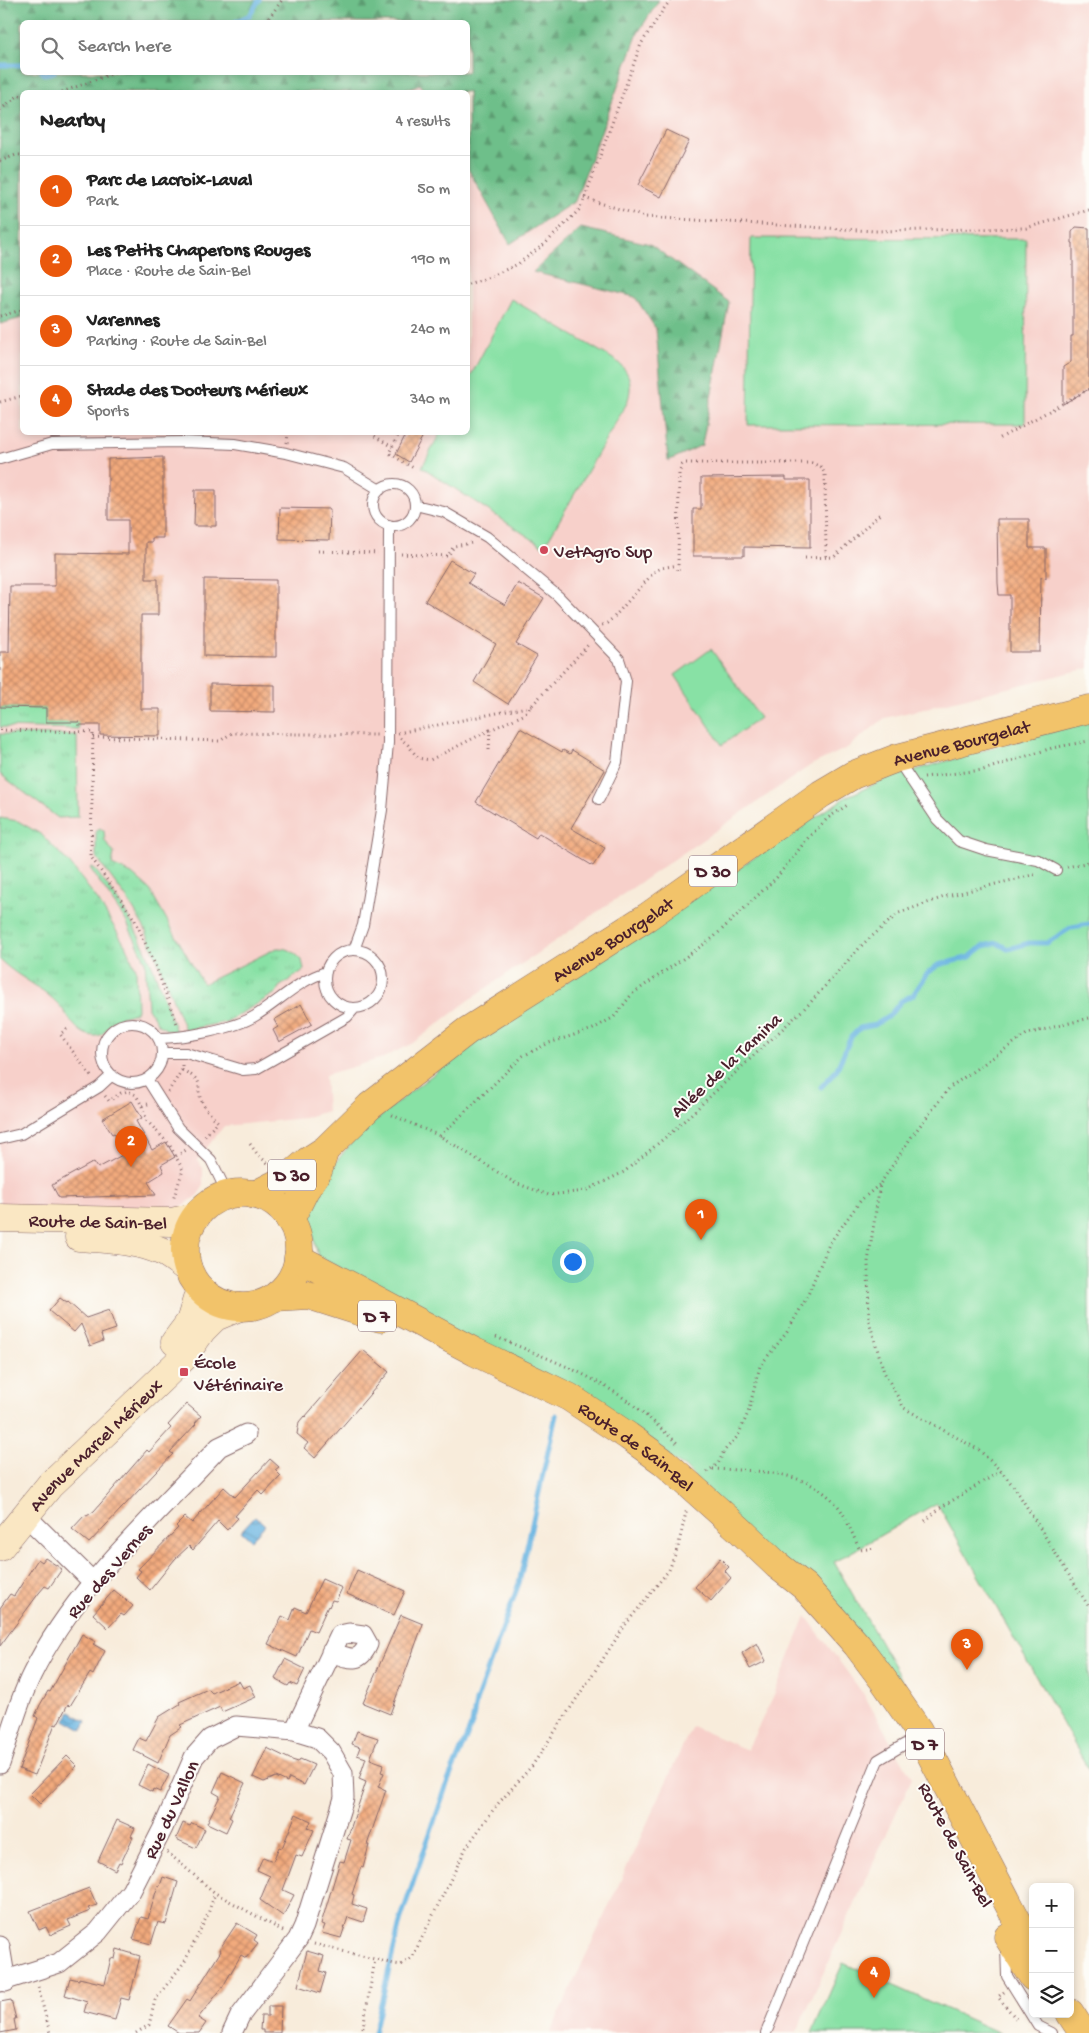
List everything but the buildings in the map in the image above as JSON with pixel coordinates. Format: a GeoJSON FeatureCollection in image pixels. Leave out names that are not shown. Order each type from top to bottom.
{"type":"FeatureCollection","features":[{"type":"Feature","properties":{"kind":"main road","name":"Avenue Bourgelat"},"geometry":{"type":"LineString","coordinates":[[255,1195],[288,1178],[326,1150],[370,1106],[467,1031],[647,917],[822,794],[853,775],[904,768],[1089,710]]}},
{"type":"Feature","properties":{"kind":"main road","name":"Avenue Bourgelat"},"geometry":{"type":"LineString","coordinates":[[290,1220],[305,1190],[318,1171],[326,1150]]}},
{"type":"Feature","properties":{"kind":"main road"},"geometry":{"type":"LineString","coordinates":[[241,1193],[255,1195],[269,1200],[281,1209],[290,1220],[297,1234],[298,1258],[294,1273],[286,1286],[275,1297],[258,1305],[238,1308],[224,1305],[211,1298],[194,1279],[184,1251],[187,1233],[183,1219],[228,1195],[241,1193]]}},
{"type":"Feature","properties":{"kind":"main road","name":"Route de Sain-Bel"},"geometry":{"type":"LineString","coordinates":[[0,1218],[183,1219]]}},
{"type":"Feature","properties":{"kind":"main road","name":"Route de Sain-Bel"},"geometry":{"type":"LineString","coordinates":[[0,1234],[103,1239],[146,1246],[163,1251],[194,1279]]}},
{"type":"Feature","properties":{"kind":"main road","name":"Route de Sain-Bel"},"geometry":{"type":"LineString","coordinates":[[298,1258],[484,1344],[562,1393],[628,1436],[698,1492],[777,1565],[805,1587],[857,1646],[918,1730],[1029,1943]]}},
{"type":"Feature","properties":{"kind":"main road","name":"Avenue Marcel Mérieux"},"geometry":{"type":"LineString","coordinates":[[0,1525],[42,1471],[130,1392],[168,1352],[190,1322],[194,1279]]}},
{"type":"Feature","properties":{"kind":"main road","name":"Route de Sain-Bel"},"geometry":{"type":"LineString","coordinates":[[275,1297],[308,1295],[364,1312],[430,1338],[484,1344]]}},
{"type":"Feature","properties":{"kind":"main road","name":"Avenue Marcel Mérieux"},"geometry":{"type":"LineString","coordinates":[[0,1547],[50,1484],[182,1359],[202,1330],[215,1317],[238,1308]]}},
{"type":"Feature","properties":{"kind":"main road","name":"Route de Sain-Bel"},"geometry":{"type":"LineString","coordinates":[[777,1565],[799,1596],[851,1660],[905,1744],[992,1912],[1030,1973]]}},
{"type":"Feature","properties":{"kind":"main road"},"geometry":{"type":"LineString","coordinates":[[1058,2018],[1067,2033]]}},
{"type":"Feature","properties":{"kind":"main road"},"geometry":{"type":"LineString","coordinates":[[1073,2018],[1082,2033]]}},
{"type":"Feature","properties":{"kind":"street","name":"Rue des Vernes"},"geometry":{"type":"LineString","coordinates":[[0,1764],[32,1674],[65,1619],[93,1582],[219,1447],[246,1434]]}},
{"type":"Feature","properties":{"kind":"street"},"geometry":{"type":"LineString","coordinates":[[25,1515],[93,1582]]}},
{"type":"Feature","properties":{"kind":"street"},"geometry":{"type":"LineString","coordinates":[[294,1731],[331,1652]]}},
{"type":"Feature","properties":{"kind":"street","name":"Rue du Vallon"},"geometry":{"type":"LineString","coordinates":[[3,1982],[59,1963],[98,1932],[131,1891],[156,1842],[194,1757],[210,1739],[236,1726],[294,1731],[317,1738],[331,1752],[343,1773],[344,1798],[304,1926],[298,1939],[240,2016],[232,2033]]}},
{"type":"Feature","properties":{"kind":"street"},"geometry":{"type":"LineString","coordinates":[[0,1946],[3,1982]]}},
{"type":"Feature","properties":{"kind":"lane"},"geometry":{"type":"LineString","coordinates":[[0,459],[52,444],[183,442],[235,444],[286,453],[344,468],[380,490]]}},
{"type":"Feature","properties":{"kind":"lane"},"geometry":{"type":"LineString","coordinates":[[393,485],[406,488],[414,498],[415,505],[407,522],[395,526],[378,519],[375,513],[374,501],[380,490],[393,485]]}},
{"type":"Feature","properties":{"kind":"lane"},"geometry":{"type":"LineString","coordinates":[[415,505],[444,512],[487,537],[558,596],[619,658],[626,681],[617,762],[599,800]]}},
{"type":"Feature","properties":{"kind":"lane"},"geometry":{"type":"LineString","coordinates":[[354,950],[362,925],[382,810],[388,735],[389,525]]}},
{"type":"Feature","properties":{"kind":"lane"},"geometry":{"type":"LineString","coordinates":[[904,768],[937,819],[959,841],[986,850],[1038,860],[1056,870]]}},
{"type":"Feature","properties":{"kind":"lane"},"geometry":{"type":"LineString","coordinates":[[354,950],[373,956],[380,964],[384,974],[384,984],[380,994],[373,1002],[365,1007],[354,1009],[346,1007],[331,997],[327,989],[326,972],[336,956],[345,951],[354,950]]}},
{"type":"Feature","properties":{"kind":"lane"},"geometry":{"type":"LineString","coordinates":[[158,1038],[212,1031],[253,1018],[314,975],[326,972]]}},
{"type":"Feature","properties":{"kind":"lane"},"geometry":{"type":"LineString","coordinates":[[162,1053],[182,1054],[243,1070],[256,1069],[347,1017],[354,1009]]}},
{"type":"Feature","properties":{"kind":"lane"},"geometry":{"type":"LineString","coordinates":[[131,1023],[147,1027],[158,1038],[162,1053],[158,1068],[147,1079],[129,1083],[112,1075],[103,1061],[102,1052],[108,1036],[114,1030],[131,1023]]}},
{"type":"Feature","properties":{"kind":"lane"},"geometry":{"type":"LineString","coordinates":[[0,1139],[21,1134],[99,1087],[112,1075]]}},
{"type":"Feature","properties":{"kind":"lane"},"geometry":{"type":"LineString","coordinates":[[147,1079],[178,1128],[211,1160],[228,1195]]}},
{"type":"Feature","properties":{"kind":"lane"},"geometry":{"type":"LineString","coordinates":[[766,2033],[878,1760],[905,1744]]}},
{"type":"Feature","properties":{"kind":"lane"},"geometry":{"type":"LineString","coordinates":[[1006,1934],[1007,1976],[1038,2026],[1052,2033]]}},
{"type":"Feature","properties":{"kind":"path"},"geometry":{"type":"LineString","coordinates":[[267,20],[282,0]]}},
{"type":"Feature","properties":{"kind":"path"},"geometry":{"type":"LineString","coordinates":[[470,283],[490,277],[518,264],[546,243],[581,208],[641,44],[671,0]]}},
{"type":"Feature","properties":{"kind":"path"},"geometry":{"type":"LineString","coordinates":[[68,90],[109,75]]}},
{"type":"Feature","properties":{"kind":"path"},"geometry":{"type":"LineString","coordinates":[[0,110],[20,96]]}},
{"type":"Feature","properties":{"kind":"path"},"geometry":{"type":"LineString","coordinates":[[0,161],[20,155]]}},
{"type":"Feature","properties":{"kind":"path"},"geometry":{"type":"LineString","coordinates":[[584,198],[645,217],[876,231],[1026,228],[1089,210]]}},
{"type":"Feature","properties":{"kind":"path"},"geometry":{"type":"LineString","coordinates":[[0,316],[20,311]]}},
{"type":"Feature","properties":{"kind":"path"},"geometry":{"type":"LineString","coordinates":[[1000,438],[1089,389]]}},
{"type":"Feature","properties":{"kind":"path"},"geometry":{"type":"LineString","coordinates":[[0,402],[20,397]]}},
{"type":"Feature","properties":{"kind":"path"},"geometry":{"type":"LineString","coordinates":[[373,435],[392,447]]}},
{"type":"Feature","properties":{"kind":"path"},"geometry":{"type":"LineString","coordinates":[[398,435],[389,453],[415,469]]}},
{"type":"Feature","properties":{"kind":"path"},"geometry":{"type":"LineString","coordinates":[[678,570],[679,474],[682,465],[686,463],[812,463],[820,467],[825,474],[826,558]]}},
{"type":"Feature","properties":{"kind":"path"},"geometry":{"type":"LineString","coordinates":[[805,558],[834,556],[882,512]]}},
{"type":"Feature","properties":{"kind":"path"},"geometry":{"type":"LineString","coordinates":[[318,551],[388,553]]}},
{"type":"Feature","properties":{"kind":"path"},"geometry":{"type":"LineString","coordinates":[[92,737],[220,741],[232,732],[396,735],[408,745],[418,758],[430,760],[523,715],[596,636]]}},
{"type":"Feature","properties":{"kind":"path"},"geometry":{"type":"LineString","coordinates":[[388,735],[532,706]]}},
{"type":"Feature","properties":{"kind":"path"},"geometry":{"type":"LineString","coordinates":[[0,730],[92,732],[91,858],[135,920],[156,966],[182,1036]]}},
{"type":"Feature","properties":{"kind":"path"},"geometry":{"type":"LineString","coordinates":[[489,750],[490,730]]}},
{"type":"Feature","properties":{"kind":"path"},"geometry":{"type":"LineString","coordinates":[[904,768],[983,770],[1052,748],[1089,741]]}},
{"type":"Feature","properties":{"kind":"path"},"geometry":{"type":"LineString","coordinates":[[440,1136],[523,1056],[549,1043],[593,1029],[614,1017],[632,994],[714,938],[777,877],[808,838],[828,818],[850,804]]}},
{"type":"Feature","properties":{"kind":"path","name":"Allée de la Tamina"},"geometry":{"type":"LineString","coordinates":[[370,1106],[440,1136],[515,1183],[549,1195],[585,1191],[624,1172],[673,1131],[809,1004],[863,944],[899,913],[947,896],[1089,862]]}},
{"type":"Feature","properties":{"kind":"path"},"geometry":{"type":"LineString","coordinates":[[156,1842],[215,1893],[298,1939],[394,1964],[401,1964],[412,1958],[466,1848],[496,1806],[532,1766],[626,1624],[669,1570],[678,1548],[685,1513],[690,1500],[698,1492],[699,1478],[718,1464],[724,1451],[738,1436],[748,1413],[760,1366],[787,1332],[807,1297],[829,1244],[862,1200],[880,1184],[912,1136],[950,1087],[1027,1034],[1089,1018]]}},
{"type":"Feature","properties":{"kind":"path"},"geometry":{"type":"LineString","coordinates":[[66,1029],[60,1034],[109,1101],[128,1091],[136,1095],[147,1122],[169,1144],[183,1170],[170,1209],[183,1219]]}},
{"type":"Feature","properties":{"kind":"path"},"geometry":{"type":"LineString","coordinates":[[142,1106],[167,1094],[182,1070],[182,1054]]}},
{"type":"Feature","properties":{"kind":"path"},"geometry":{"type":"LineString","coordinates":[[182,1070],[196,1078],[200,1084],[201,1101],[208,1111]]}},
{"type":"Feature","properties":{"kind":"path"},"geometry":{"type":"LineString","coordinates":[[880,1184],[868,1262],[869,1321],[884,1372],[904,1408],[980,1450],[1001,1470],[1015,1488],[1089,1607]]}},
{"type":"Feature","properties":{"kind":"path"},"geometry":{"type":"LineString","coordinates":[[484,1344],[562,1365],[611,1389],[639,1410],[679,1445]]}},
{"type":"Feature","properties":{"kind":"path"},"geometry":{"type":"LineString","coordinates":[[712,1469],[753,1471],[794,1477],[820,1488],[838,1506],[860,1550],[875,1548]]}},
{"type":"Feature","properties":{"kind":"path"},"geometry":{"type":"LineString","coordinates":[[925,1521],[940,1508],[1001,1470]]}},
{"type":"Feature","properties":{"kind":"path"},"geometry":{"type":"LineString","coordinates":[[136,2033],[149,2025],[155,2000],[185,1961],[208,1914],[215,1893]]}},
{"type":"Feature","properties":{"kind":"path"},"geometry":{"type":"LineString","coordinates":[[362,2033],[375,1960]]}},
{"type":"Feature","properties":{"kind":"path"},"geometry":{"type":"LineString","coordinates":[[34,1972],[50,2033]]}},
{"type":"Feature","properties":{"kind":"shaded area","name":"VetAgro Sup"},"geometry":{"type":"Polygon","coordinates":[[[264,0],[1089,0],[1089,668],[885,718],[847,748],[811,765],[472,998],[413,1043],[383,1058],[325,1075],[327,1111],[304,1118],[224,1126],[197,1160],[203,1168],[203,1187],[197,1196],[178,1209],[0,1210],[0,71],[20,72],[20,75],[470,75],[470,20],[449,20],[264,0]]]}},
{"type":"Feature","properties":{"kind":"shaded area"},"geometry":{"type":"Polygon","coordinates":[[[806,1616],[864,1695],[912,1778],[796,2033],[550,2033],[692,1726],[747,1750],[773,1697],[806,1616]]]}},
{"type":"Feature","properties":{"kind":"green space"},"geometry":{"type":"Polygon","coordinates":[[[0,0],[659,0],[638,33],[575,201],[510,244],[470,173],[470,90],[424,90],[420,84],[405,90],[20,90],[20,319],[0,324],[0,0]]]}},
{"type":"Feature","properties":{"kind":"green space"},"geometry":{"type":"Polygon","coordinates":[[[581,228],[650,244],[729,302],[702,445],[668,461],[656,329],[635,297],[533,272],[581,228]]]}},
{"type":"Feature","properties":{"kind":"green space"},"geometry":{"type":"Polygon","coordinates":[[[751,238],[1026,239],[1025,424],[748,425],[751,238]]]}},
{"type":"Feature","properties":{"kind":"green space"},"geometry":{"type":"Polygon","coordinates":[[[511,299],[615,360],[627,374],[630,390],[627,403],[544,547],[422,467],[439,435],[470,435],[470,377],[511,299]]]}},
{"type":"Feature","properties":{"kind":"green space"},"geometry":{"type":"Polygon","coordinates":[[[711,649],[760,718],[722,745],[675,675],[711,649]]]}},
{"type":"Feature","properties":{"kind":"green space"},"geometry":{"type":"Polygon","coordinates":[[[0,707],[46,708],[46,722],[79,722],[78,729],[0,727],[0,707]]]}},
{"type":"Feature","properties":{"kind":"green space"},"geometry":{"type":"Polygon","coordinates":[[[1089,720],[1089,1770],[937,1503],[834,1562],[905,1685],[898,1692],[685,1467],[318,1256],[307,1208],[319,1183],[356,1137],[410,1092],[474,1043],[846,797],[888,778],[1089,720]]]}},
{"type":"Feature","properties":{"kind":"green space"},"geometry":{"type":"Polygon","coordinates":[[[0,734],[77,735],[78,817],[58,818],[0,774],[0,734]]]}},
{"type":"Feature","properties":{"kind":"green space"},"geometry":{"type":"Polygon","coordinates":[[[0,818],[18,821],[42,835],[72,866],[99,902],[125,945],[136,969],[137,1011],[116,1019],[99,1036],[83,1033],[53,999],[0,960],[0,818]]]}},
{"type":"Feature","properties":{"kind":"green space"},"geometry":{"type":"Polygon","coordinates":[[[100,828],[104,831],[105,841],[114,853],[112,865],[132,874],[150,890],[203,984],[277,948],[291,951],[296,955],[302,960],[304,970],[279,987],[276,993],[226,1022],[185,1030],[145,929],[130,903],[96,857],[96,830],[100,828]]]}},
{"type":"Feature","properties":{"kind":"green space"},"geometry":{"type":"Polygon","coordinates":[[[93,867],[128,917],[144,946],[176,1032],[167,1030],[158,1024],[148,1008],[145,960],[126,921],[90,868],[93,867]]]}},
{"type":"Feature","properties":{"kind":"green space"},"geometry":{"type":"Polygon","coordinates":[[[843,1963],[1000,2033],[812,2033],[843,1963]]]}},
{"type":"Feature","properties":{"kind":"water"},"geometry":{"type":"Polygon","coordinates":[[[255,1516],[265,1525],[251,1540],[241,1531],[255,1516]]]}},
{"type":"Feature","properties":{"kind":"water"},"geometry":{"type":"Polygon","coordinates":[[[70,1712],[86,1721],[82,1730],[65,1720],[70,1712]]]}},
{"type":"Feature","properties":{"kind":"waterway"},"geometry":{"type":"LineString","coordinates":[[239,20],[250,15],[259,0]]}},
{"type":"Feature","properties":{"kind":"waterway"},"geometry":{"type":"LineString","coordinates":[[0,65],[20,65]]}},
{"type":"Feature","properties":{"kind":"waterway"},"geometry":{"type":"LineString","coordinates":[[821,1087],[836,1071],[851,1037],[860,1028],[875,1025],[889,1016],[901,1001],[913,995],[928,973],[938,965],[970,957],[983,946],[997,943],[1008,949],[1029,943],[1047,943],[1072,927],[1089,924]]}},
{"type":"Feature","properties":{"kind":"waterway"},"geometry":{"type":"LineString","coordinates":[[374,2033],[401,1918],[448,1781],[472,1724],[476,1702],[519,1583],[556,1415]]}},
{"type":"Feature","properties":{"kind":"place","name":"VetAgro Sup"},"geometry":{"type":"Point","coordinates":[544,550]}},
{"type":"Feature","properties":{"kind":"place","name":"Les Petits Chaperons Rouges"},"geometry":{"type":"Point","coordinates":[131,1167]}},
{"type":"Feature","properties":{"kind":"place","name":"Parc de Lacroix-Laval"},"geometry":{"type":"Point","coordinates":[701,1240]}},
{"type":"Feature","properties":{"kind":"place","name":"École Vétérinaire"},"geometry":{"type":"Point","coordinates":[184,1372]}},
{"type":"Feature","properties":{"kind":"place","name":"Varennes"},"geometry":{"type":"Point","coordinates":[967,1670]}},
{"type":"Feature","properties":{"kind":"place","name":"Stade des Docteurs Mérieux"},"geometry":{"type":"Point","coordinates":[874,1998]}}]}
